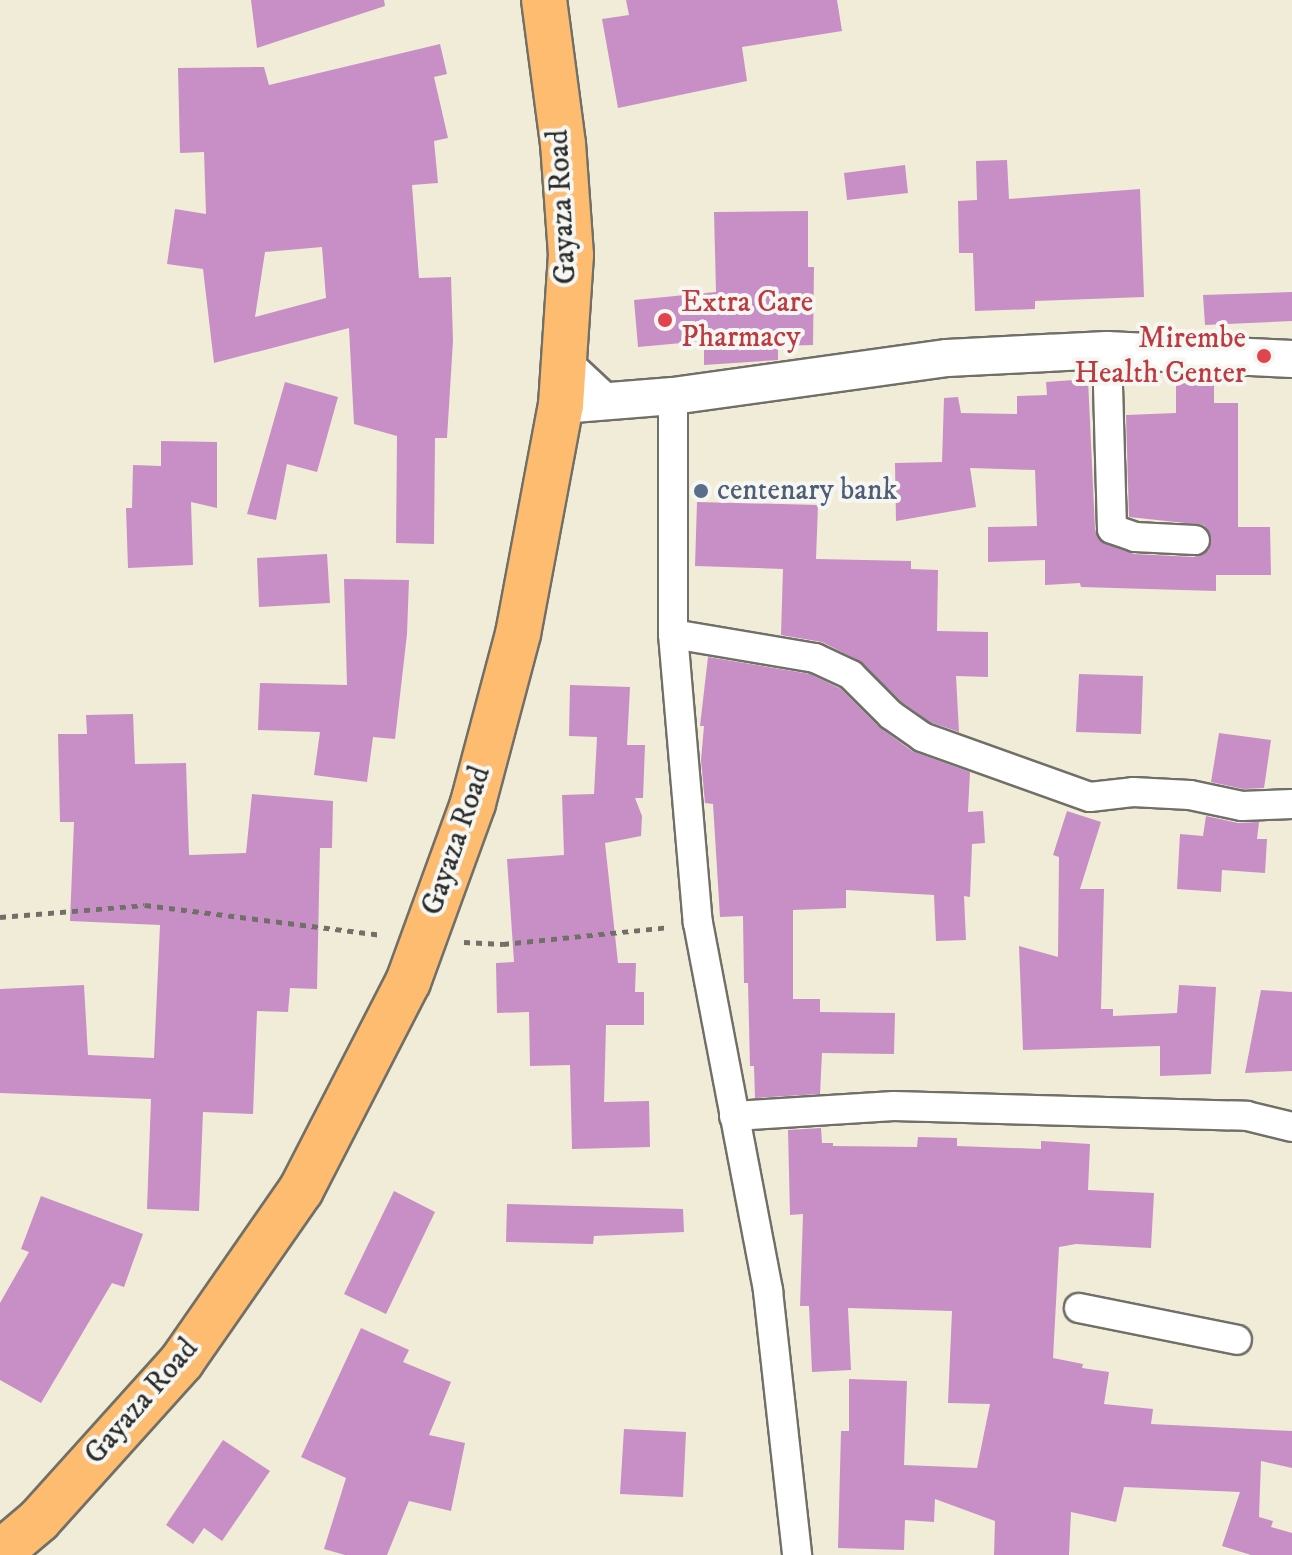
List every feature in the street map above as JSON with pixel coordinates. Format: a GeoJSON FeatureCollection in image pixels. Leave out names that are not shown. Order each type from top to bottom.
{"type":"FeatureCollection","features":[{"type":"Feature","properties":{"kind":"main road","name":"Gayaza Road"},"geometry":{"type":"LineString","coordinates":[[0,1553],[39,1520],[182,1361],[301,1190],[408,982],[473,803],[518,634],[561,405],[571,255],[563,144],[544,0]]}},
{"type":"Feature","properties":{"kind":"street"},"geometry":{"type":"LineString","coordinates":[[1107,350],[1112,529],[1135,537],[1195,540]]}},
{"type":"Feature","properties":{"kind":"street"},"geometry":{"type":"LineString","coordinates":[[561,405],[673,396],[947,358],[1107,350],[1292,359]]}},
{"type":"Feature","properties":{"kind":"street"},"geometry":{"type":"LineString","coordinates":[[564,359],[609,401]]}},
{"type":"Feature","properties":{"kind":"street"},"geometry":{"type":"LineString","coordinates":[[673,396],[673,634],[698,923],[768,1291],[797,1555]]}},
{"type":"Feature","properties":{"kind":"street"},"geometry":{"type":"LineString","coordinates":[[673,634],[815,658],[851,675],[891,715],[922,737],[1090,797],[1133,792],[1190,795],[1242,806],[1292,804]]}},
{"type":"Feature","properties":{"kind":"street"},"geometry":{"type":"LineString","coordinates":[[734,1116],[894,1106],[1247,1116],[1292,1127]]}},
{"type":"Feature","properties":{"kind":"street"},"geometry":{"type":"LineString","coordinates":[[1079,1308],[1237,1340]]}},
{"type":"Feature","properties":{"kind":"path"},"geometry":{"type":"LineString","coordinates":[[0,917],[145,905],[423,940],[503,944],[698,923]]}},
{"type":"Feature","properties":{"kind":"building"},"geometry":{"type":"Polygon","coordinates":[[[251,0],[384,0],[385,6],[257,48],[251,0]]]}},
{"type":"Feature","properties":{"kind":"building"},"geometry":{"type":"Polygon","coordinates":[[[626,0],[837,0],[842,31],[742,47],[747,81],[618,108],[602,19],[629,15],[626,0]]]}},
{"type":"Feature","properties":{"kind":"building"},"geometry":{"type":"Polygon","coordinates":[[[440,44],[447,74],[434,77],[448,138],[434,141],[438,183],[412,185],[419,278],[451,277],[453,341],[447,438],[435,438],[434,544],[396,543],[397,436],[354,424],[349,328],[214,363],[203,269],[167,264],[175,209],[206,214],[204,152],[180,153],[178,68],[264,67],[269,85],[440,44]],[[322,247],[265,252],[255,317],[326,298],[322,247]]]}},
{"type":"Feature","properties":{"kind":"building"},"geometry":{"type":"Polygon","coordinates":[[[1007,160],[1009,199],[1140,189],[1144,297],[1035,301],[1035,309],[975,311],[973,253],[959,253],[958,201],[977,200],[976,161],[1007,160]]]}},
{"type":"Feature","properties":{"kind":"building"},"geometry":{"type":"Polygon","coordinates":[[[905,165],[908,193],[847,200],[844,173],[905,165]]]}},
{"type":"Feature","properties":{"kind":"building"},"geometry":{"type":"Polygon","coordinates":[[[808,211],[808,267],[814,267],[813,345],[778,346],[778,360],[704,365],[704,341],[638,347],[634,300],[716,292],[714,212],[808,211]]]}},
{"type":"Feature","properties":{"kind":"building"},"geometry":{"type":"Polygon","coordinates":[[[1292,292],[1292,321],[1205,325],[1203,295],[1292,292]]]}},
{"type":"Feature","properties":{"kind":"building"},"geometry":{"type":"Polygon","coordinates":[[[1088,379],[1095,529],[1099,540],[1134,554],[1194,557],[1209,550],[1210,533],[1204,525],[1129,517],[1126,415],[1176,413],[1176,379],[1214,379],[1214,403],[1238,403],[1238,527],[1270,527],[1271,575],[1216,575],[1216,591],[1081,587],[1080,583],[1045,585],[1045,560],[988,562],[988,527],[1037,526],[1035,470],[970,468],[976,507],[896,521],[895,463],[942,462],[944,398],[958,397],[961,413],[1017,414],[1017,396],[1047,395],[1046,382],[1088,379]]]}},
{"type":"Feature","properties":{"kind":"building"},"geometry":{"type":"Polygon","coordinates":[[[285,382],[338,397],[317,472],[287,464],[276,520],[247,514],[285,382]]]}},
{"type":"Feature","properties":{"kind":"building"},"geometry":{"type":"Polygon","coordinates":[[[161,441],[217,442],[217,508],[191,502],[193,565],[128,568],[126,508],[132,508],[133,465],[161,466],[161,441]]]}},
{"type":"Feature","properties":{"kind":"building"},"geometry":{"type":"Polygon","coordinates":[[[697,502],[818,505],[816,559],[911,561],[911,569],[938,570],[937,631],[988,632],[988,677],[956,676],[959,732],[930,722],[902,702],[858,660],[822,642],[781,635],[783,569],[695,566],[697,502]]]}},
{"type":"Feature","properties":{"kind":"building"},"geometry":{"type":"Polygon","coordinates":[[[327,554],[330,603],[259,607],[257,558],[327,554]]]}},
{"type":"Feature","properties":{"kind":"building"},"geometry":{"type":"Polygon","coordinates":[[[344,579],[409,580],[407,634],[395,739],[373,737],[367,782],[314,775],[320,732],[258,730],[260,683],[347,685],[344,579]]]}},
{"type":"Feature","properties":{"kind":"building"},"geometry":{"type":"Polygon","coordinates":[[[708,657],[810,674],[841,689],[879,727],[912,751],[970,772],[968,812],[983,811],[985,843],[972,844],[970,897],[964,896],[966,940],[936,941],[934,895],[846,890],[846,908],[793,910],[793,999],[820,999],[820,1012],[895,1013],[894,1054],[822,1053],[820,1094],[755,1098],[754,1066],[750,1066],[748,983],[744,983],[743,916],[720,917],[713,804],[705,803],[701,760],[704,726],[700,726],[708,657]]]}},
{"type":"Feature","properties":{"kind":"building"},"geometry":{"type":"Polygon","coordinates":[[[1079,674],[1143,676],[1141,734],[1076,732],[1079,674]]]}},
{"type":"Feature","properties":{"kind":"building"},"geometry":{"type":"Polygon","coordinates":[[[570,685],[630,687],[627,745],[645,745],[643,798],[635,798],[642,816],[641,836],[605,843],[618,963],[636,963],[635,992],[644,992],[644,1025],[606,1025],[604,1102],[649,1101],[650,1147],[572,1149],[570,1065],[530,1066],[529,1012],[497,1013],[496,963],[514,962],[507,859],[564,855],[562,795],[594,794],[597,737],[569,736],[570,685]]]}},
{"type":"Feature","properties":{"kind":"building"},"geometry":{"type":"Polygon","coordinates":[[[133,714],[135,764],[186,763],[189,855],[246,853],[252,794],[333,801],[332,848],[320,848],[317,989],[290,988],[288,1012],[257,1011],[253,1114],[203,1112],[199,1211],[147,1209],[151,1099],[0,1093],[0,989],[84,985],[88,1055],[154,1058],[160,925],[70,921],[74,822],[60,822],[58,734],[87,734],[86,715],[133,714]]]}},
{"type":"Feature","properties":{"kind":"building"},"geometry":{"type":"Polygon","coordinates":[[[1219,733],[1271,740],[1264,788],[1243,789],[1211,782],[1219,733]]]}},
{"type":"Feature","properties":{"kind":"building"},"geometry":{"type":"Polygon","coordinates":[[[1067,811],[1101,822],[1080,889],[1104,889],[1101,1009],[1113,1009],[1113,1016],[1177,1013],[1179,985],[1216,987],[1211,1074],[1160,1076],[1160,1046],[1023,1050],[1019,946],[1058,957],[1059,857],[1053,855],[1067,811]]]}},
{"type":"Feature","properties":{"kind":"building"},"geometry":{"type":"Polygon","coordinates":[[[1206,816],[1238,823],[1259,822],[1257,839],[1267,839],[1265,873],[1222,870],[1221,892],[1177,889],[1180,834],[1203,836],[1206,816]]]}},
{"type":"Feature","properties":{"kind":"building"},"geometry":{"type":"Polygon","coordinates":[[[1261,990],[1292,992],[1292,1071],[1245,1073],[1261,990]]]}},
{"type":"Feature","properties":{"kind":"building"},"geometry":{"type":"Polygon","coordinates":[[[821,1128],[822,1143],[833,1143],[833,1146],[917,1147],[918,1137],[957,1138],[957,1146],[1041,1149],[1041,1141],[1090,1144],[1088,1190],[1154,1193],[1151,1248],[1076,1244],[1059,1247],[1053,1358],[1083,1364],[1082,1368],[1109,1372],[1104,1404],[1153,1409],[1151,1424],[1292,1431],[1292,1468],[1261,1461],[1259,1517],[1273,1521],[1271,1527],[1292,1533],[1292,1555],[1251,1555],[1222,1546],[1240,1492],[1124,1487],[1116,1522],[1071,1512],[1069,1555],[994,1555],[995,1521],[935,1499],[934,1522],[905,1520],[904,1550],[838,1548],[841,1431],[849,1431],[849,1379],[907,1381],[904,1465],[977,1468],[990,1404],[948,1403],[952,1311],[848,1308],[851,1370],[812,1372],[809,1306],[800,1306],[803,1214],[790,1215],[788,1130],[821,1128]]]}},
{"type":"Feature","properties":{"kind":"building"},"geometry":{"type":"Polygon","coordinates":[[[394,1191],[435,1212],[386,1314],[344,1294],[394,1191]]]}},
{"type":"Feature","properties":{"kind":"building"},"geometry":{"type":"Polygon","coordinates":[[[41,1196],[143,1234],[124,1287],[112,1283],[41,1403],[0,1380],[0,1303],[29,1252],[21,1249],[41,1196]]]}},
{"type":"Feature","properties":{"kind":"building"},"geometry":{"type":"Polygon","coordinates":[[[507,1204],[683,1209],[684,1232],[594,1236],[593,1244],[506,1242],[507,1204]]]}},
{"type":"Feature","properties":{"kind":"building"},"geometry":{"type":"Polygon","coordinates":[[[361,1328],[409,1350],[403,1362],[451,1382],[429,1435],[465,1443],[451,1511],[409,1501],[387,1555],[345,1555],[324,1549],[346,1478],[301,1457],[361,1328]]]}},
{"type":"Feature","properties":{"kind":"building"},"geometry":{"type":"Polygon","coordinates":[[[624,1429],[686,1432],[683,1497],[620,1494],[624,1429]]]}},
{"type":"Feature","properties":{"kind":"building"},"geometry":{"type":"Polygon","coordinates":[[[223,1440],[270,1471],[222,1541],[204,1528],[193,1544],[166,1525],[223,1440]]]}},
{"type":"Feature","properties":{"kind":"place","name":"Extra Care Pharmacy"},"geometry":{"type":"Point","coordinates":[665,320]}},
{"type":"Feature","properties":{"kind":"place","name":"Mirembe Health Center"},"geometry":{"type":"Point","coordinates":[1264,356]}},
{"type":"Feature","properties":{"kind":"place","name":"centenary bank"},"geometry":{"type":"Point","coordinates":[701,491]}}]}
